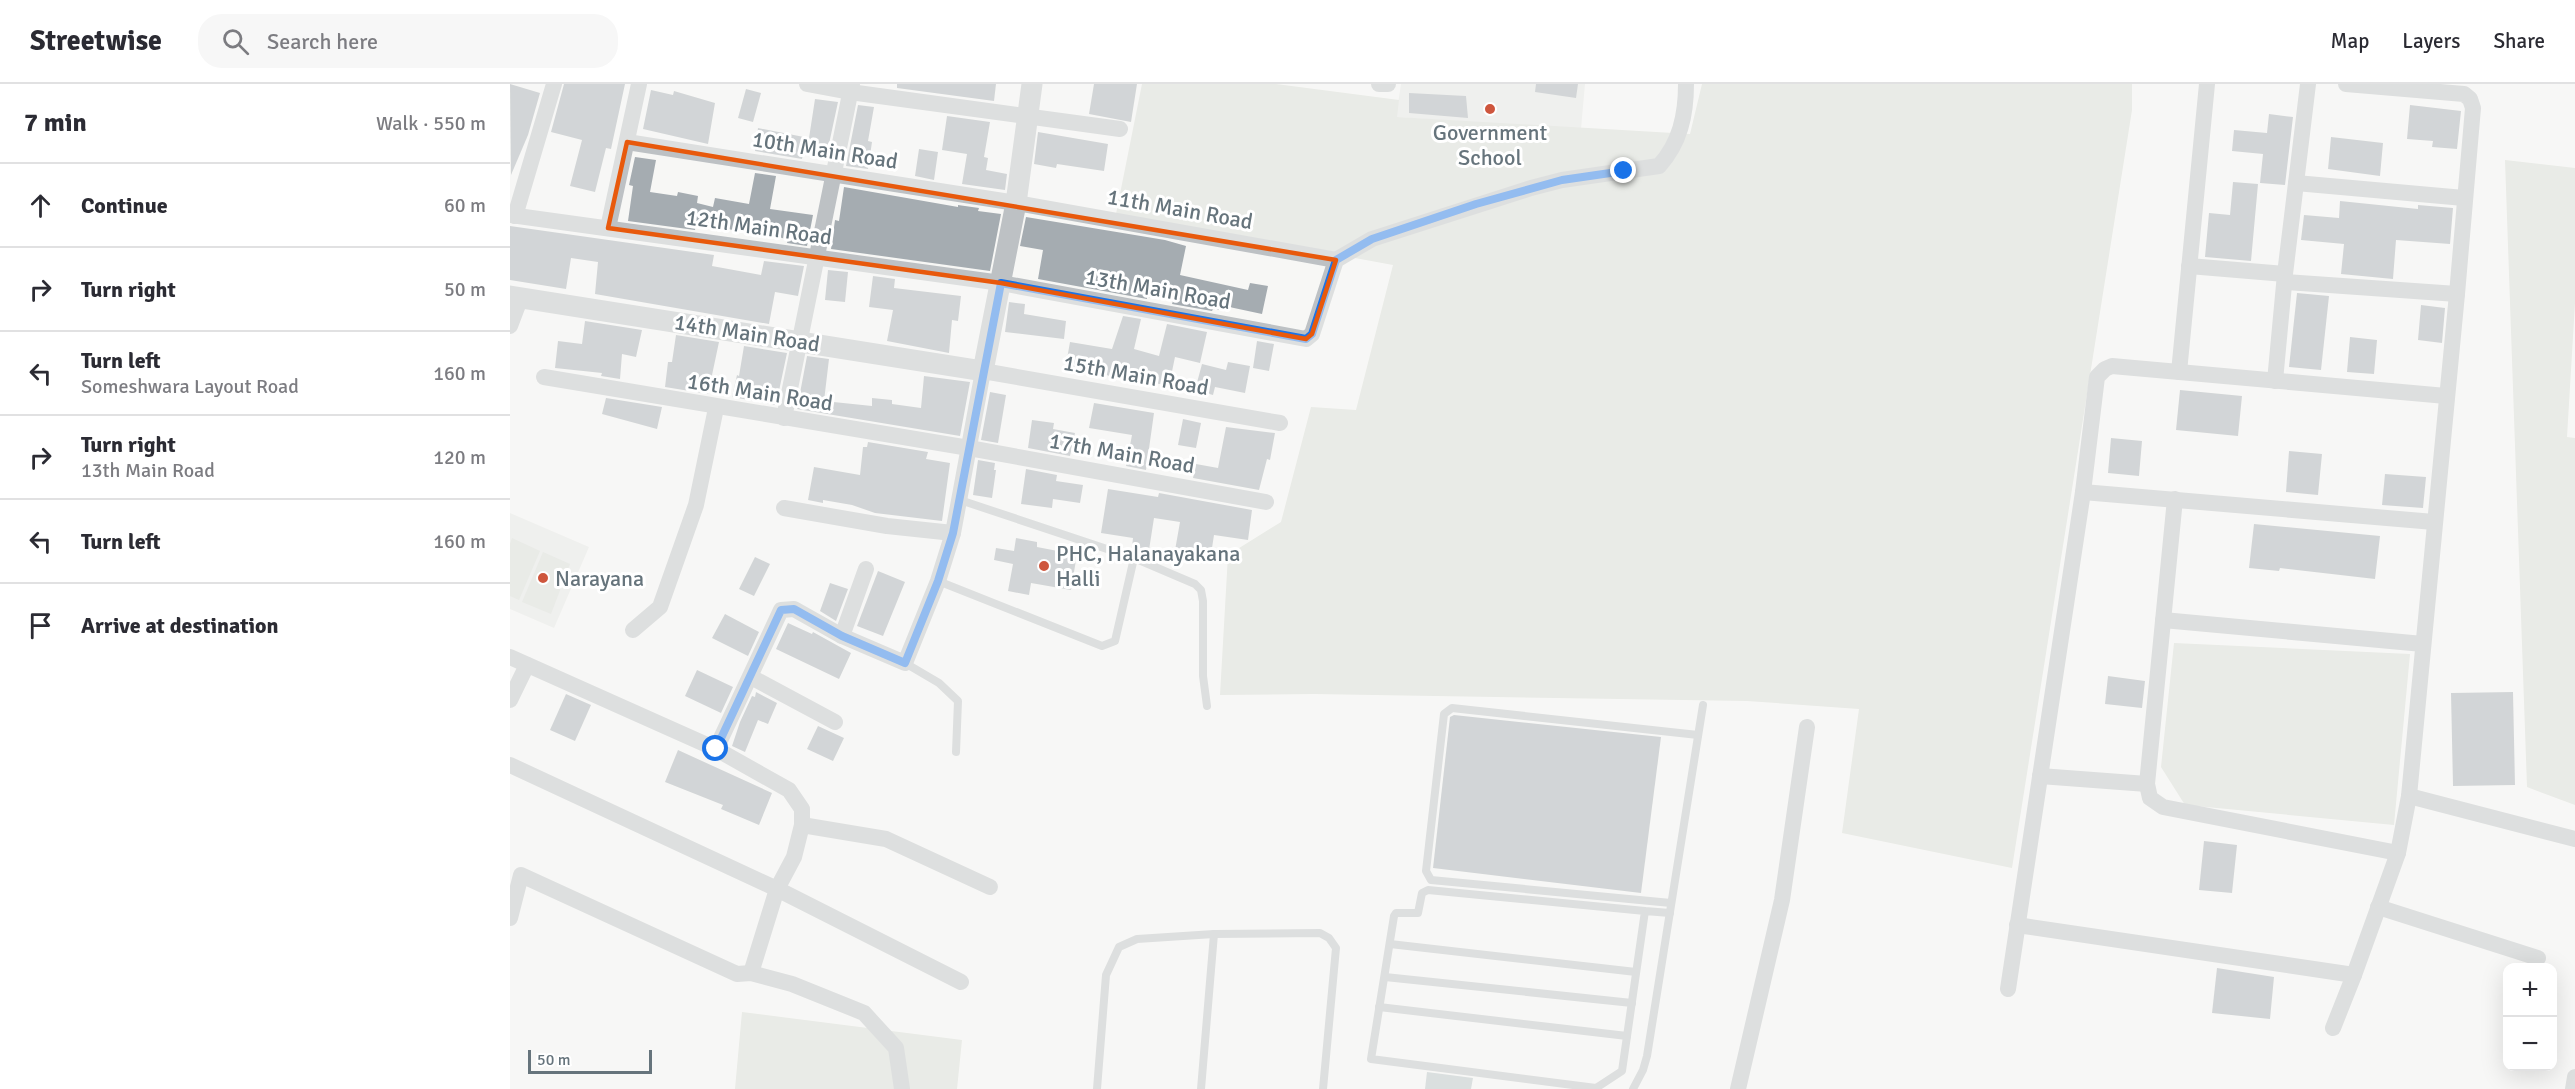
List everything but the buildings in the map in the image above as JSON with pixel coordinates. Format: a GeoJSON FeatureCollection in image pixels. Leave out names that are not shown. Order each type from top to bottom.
{"type":"FeatureCollection","features":[{"type":"Feature","properties":{"kind":"street"},"geometry":{"type":"LineString","coordinates":[[513,215],[554,84]]}},
{"type":"Feature","properties":{"kind":"street"},"geometry":{"type":"LineString","coordinates":[[608,228],[639,84]]}},
{"type":"Feature","properties":{"kind":"street"},"geometry":{"type":"LineString","coordinates":[[807,84],[851,88],[1120,129]]}},
{"type":"Feature","properties":{"kind":"street"},"geometry":{"type":"LineString","coordinates":[[716,749],[781,610],[794,609],[842,636],[905,663],[938,581],[953,533],[1016,203],[1032,84]]}},
{"type":"Feature","properties":{"kind":"street"},"geometry":{"type":"LineString","coordinates":[[1379,84],[1388,84]]}},
{"type":"Feature","properties":{"kind":"street"},"geometry":{"type":"LineString","coordinates":[[1336,260],[1372,239],[1531,188],[1562,180],[1659,166],[1670,155],[1678,137],[1686,104],[1686,84]]}},
{"type":"Feature","properties":{"kind":"street"},"geometry":{"type":"LineString","coordinates":[[2179,372],[2207,84]]}},
{"type":"Feature","properties":{"kind":"street"},"geometry":{"type":"LineString","coordinates":[[2275,381],[2308,84]]}},
{"type":"Feature","properties":{"kind":"street"},"geometry":{"type":"LineString","coordinates":[[2332,1028],[2354,975],[2398,852],[2409,796],[2473,108],[2470,99],[2464,94],[2346,84]]}},
{"type":"Feature","properties":{"kind":"street"},"geometry":{"type":"LineString","coordinates":[[784,418],[851,88]]}},
{"type":"Feature","properties":{"kind":"street","name":"10th Main Road"},"geometry":{"type":"LineString","coordinates":[[627,142],[1016,203]]}},
{"type":"Feature","properties":{"kind":"street"},"geometry":{"type":"LineString","coordinates":[[2296,183],[2464,198]]}},
{"type":"Feature","properties":{"kind":"street","name":"11th Main Road"},"geometry":{"type":"LineString","coordinates":[[1016,203],[1336,260]]}},
{"type":"Feature","properties":{"kind":"street","name":"12th Main Road"},"geometry":{"type":"LineString","coordinates":[[513,215],[1001,283]]}},
{"type":"Feature","properties":{"kind":"street","name":"13th Main Road"},"geometry":{"type":"LineString","coordinates":[[1001,283],[1306,339],[1312,334],[1336,260]]}},
{"type":"Feature","properties":{"kind":"street"},"geometry":{"type":"LineString","coordinates":[[2189,266],[2285,278],[2457,294]]}},
{"type":"Feature","properties":{"kind":"street"},"geometry":{"type":"LineString","coordinates":[[510,326],[516,297]]}},
{"type":"Feature","properties":{"kind":"street","name":"14th Main Road"},"geometry":{"type":"LineString","coordinates":[[516,297],[983,371]]}},
{"type":"Feature","properties":{"kind":"street"},"geometry":{"type":"LineString","coordinates":[[2008,989],[2083,492],[2097,377],[2104,369],[2112,366],[2446,396]]}},
{"type":"Feature","properties":{"kind":"street","name":"15th Main Road"},"geometry":{"type":"LineString","coordinates":[[983,371],[1280,423]]}},
{"type":"Feature","properties":{"kind":"street","name":"16th Main Road"},"geometry":{"type":"LineString","coordinates":[[544,377],[716,408],[969,448]]}},
{"type":"Feature","properties":{"kind":"street"},"geometry":{"type":"LineString","coordinates":[[633,630],[660,607],[696,505],[716,408]]}},
{"type":"Feature","properties":{"kind":"street","name":"17th Main Road"},"geometry":{"type":"LineString","coordinates":[[969,448],[1266,502]]}},
{"type":"Feature","properties":{"kind":"street"},"geometry":{"type":"LineString","coordinates":[[2083,492],[2434,522]]}},
{"type":"Feature","properties":{"kind":"street"},"geometry":{"type":"LineString","coordinates":[[2175,499],[2147,784],[2150,798],[2163,807],[2398,852]]}},
{"type":"Feature","properties":{"kind":"street"},"geometry":{"type":"LineString","coordinates":[[784,508],[887,526],[953,533]]}},
{"type":"Feature","properties":{"kind":"street"},"geometry":{"type":"LineString","coordinates":[[842,636],[866,570]]}},
{"type":"Feature","properties":{"kind":"street"},"geometry":{"type":"LineString","coordinates":[[2163,620],[2423,644]]}},
{"type":"Feature","properties":{"kind":"street"},"geometry":{"type":"LineString","coordinates":[[510,657],[716,749],[789,790],[802,808],[802,825],[794,857],[777,889],[751,973]]}},
{"type":"Feature","properties":{"kind":"street"},"geometry":{"type":"LineString","coordinates":[[510,700],[527,665]]}},
{"type":"Feature","properties":{"kind":"street"},"geometry":{"type":"LineString","coordinates":[[751,677],[835,722]]}},
{"type":"Feature","properties":{"kind":"street"},"geometry":{"type":"LineString","coordinates":[[1738,1089],[1782,900],[1808,727]]}},
{"type":"Feature","properties":{"kind":"street"},"geometry":{"type":"LineString","coordinates":[[510,765],[777,889],[961,982]]}},
{"type":"Feature","properties":{"kind":"street"},"geometry":{"type":"LineString","coordinates":[[2040,776],[2147,784]]}},
{"type":"Feature","properties":{"kind":"street"},"geometry":{"type":"LineString","coordinates":[[2409,796],[2575,839]]}},
{"type":"Feature","properties":{"kind":"street"},"geometry":{"type":"LineString","coordinates":[[802,825],[886,839],[990,887]]}},
{"type":"Feature","properties":{"kind":"street"},"geometry":{"type":"LineString","coordinates":[[510,918],[521,875],[737,974],[751,973],[792,984],[864,1013],[897,1048],[902,1089]]}},
{"type":"Feature","properties":{"kind":"street"},"geometry":{"type":"LineString","coordinates":[[2378,907],[2538,958]]}},
{"type":"Feature","properties":{"kind":"street"},"geometry":{"type":"LineString","coordinates":[[2017,925],[2354,975]]}},
{"type":"Feature","properties":{"kind":"street"},"geometry":{"type":"LineString","coordinates":[[2573,1089],[2575,1077]]}},
{"type":"Feature","properties":{"kind":"lane"},"geometry":{"type":"LineString","coordinates":[[960,500],[1134,558],[1195,584],[1201,590],[1203,676],[1207,706]]}},
{"type":"Feature","properties":{"kind":"lane"},"geometry":{"type":"LineString","coordinates":[[938,581],[1102,646],[1115,641],[1134,558]]}},
{"type":"Feature","properties":{"kind":"lane"},"geometry":{"type":"LineString","coordinates":[[905,663],[939,683],[958,701],[959,731],[956,752]]}},
{"type":"Feature","properties":{"kind":"lane"},"geometry":{"type":"LineString","coordinates":[[1633,1089],[1647,1056],[1703,705]]}},
{"type":"Feature","properties":{"kind":"lane"},"geometry":{"type":"LineString","coordinates":[[1671,903],[1431,880],[1426,871],[1444,714],[1452,708],[1698,735]]}},
{"type":"Feature","properties":{"kind":"lane"},"geometry":{"type":"LineString","coordinates":[[1645,911],[1622,1071],[1591,1089],[1372,1060],[1395,914],[1418,913],[1422,893],[1428,890],[1670,913]]}},
{"type":"Feature","properties":{"kind":"lane"},"geometry":{"type":"LineString","coordinates":[[1097,1089],[1106,975],[1119,947],[1137,939],[1214,934],[1320,933],[1329,938],[1336,948],[1323,1089]]}},
{"type":"Feature","properties":{"kind":"lane"},"geometry":{"type":"LineString","coordinates":[[1201,1089],[1214,934]]}},
{"type":"Feature","properties":{"kind":"lane"},"geometry":{"type":"LineString","coordinates":[[1390,944],[1636,972]]}},
{"type":"Feature","properties":{"kind":"lane"},"geometry":{"type":"LineString","coordinates":[[1385,977],[1632,1003]]}},
{"type":"Feature","properties":{"kind":"lane"},"geometry":{"type":"LineString","coordinates":[[1379,1007],[1627,1036]]}},
{"type":"Feature","properties":{"kind":"highlighted area"},"geometry":{"type":"Polygon","coordinates":[[[627,142],[1336,260],[1312,334],[1306,339],[1001,283],[608,228],[627,142]]]}},
{"type":"Feature","properties":{"kind":"shaded area"},"geometry":{"type":"Polygon","coordinates":[[[1142,84],[1276,84],[1399,100],[1397,117],[1690,134],[1702,84],[2132,84],[2132,110],[2012,868],[1842,833],[1859,709],[1747,701],[1314,694],[1220,695],[1228,555],[1281,522],[1311,407],[1356,410],[1393,265],[1116,214],[1142,84]]]}},
{"type":"Feature","properties":{"kind":"shaded area","name":"Government School"},"geometry":{"type":"Polygon","coordinates":[[[1401,84],[1585,84],[1581,129],[1396,117],[1401,84]]]}},
{"type":"Feature","properties":{"kind":"shaded area"},"geometry":{"type":"Polygon","coordinates":[[[2505,160],[2575,168],[2575,303],[2567,437],[2575,438],[2575,805],[2527,787],[2505,160]]]}},
{"type":"Feature","properties":{"kind":"shaded area","name":"Narayana"},"geometry":{"type":"Polygon","coordinates":[[[510,513],[589,547],[554,628],[510,609],[510,513]]]}},
{"type":"Feature","properties":{"kind":"shaded area"},"geometry":{"type":"Polygon","coordinates":[[[512,538],[540,551],[519,600],[510,596],[512,538]]]}},
{"type":"Feature","properties":{"kind":"shaded area"},"geometry":{"type":"Polygon","coordinates":[[[543,552],[570,564],[551,614],[522,602],[543,552]]]}},
{"type":"Feature","properties":{"kind":"shaded area"},"geometry":{"type":"Polygon","coordinates":[[[2174,643],[2410,654],[2394,825],[2185,805],[2161,767],[2174,643]]]}},
{"type":"Feature","properties":{"kind":"shaded area"},"geometry":{"type":"Polygon","coordinates":[[[742,1012],[962,1040],[957,1089],[735,1089],[742,1012]]]}},
{"type":"Feature","properties":{"kind":"shaded area"},"geometry":{"type":"Polygon","coordinates":[[[1427,1072],[1473,1078],[1471,1089],[1425,1089],[1427,1072]]]}},
{"type":"Feature","properties":{"kind":"place","name":"Government School"},"geometry":{"type":"Point","coordinates":[1490,109]}},
{"type":"Feature","properties":{"kind":"place","name":"PHC, Halanayakana Halli"},"geometry":{"type":"Point","coordinates":[1044,566]}},
{"type":"Feature","properties":{"kind":"place","name":"Narayana"},"geometry":{"type":"Point","coordinates":[543,578]}},
{"type":"Feature","properties":{"kind":"route"},"geometry":{"type":"LineString","coordinates":[[716,749],[781,610],[794,609],[842,636],[905,663],[928,609],[953,533],[1001,283],[1306,339],[1312,334],[1336,260],[1372,239],[1531,188],[1562,180],[1624,171]]}}]}
